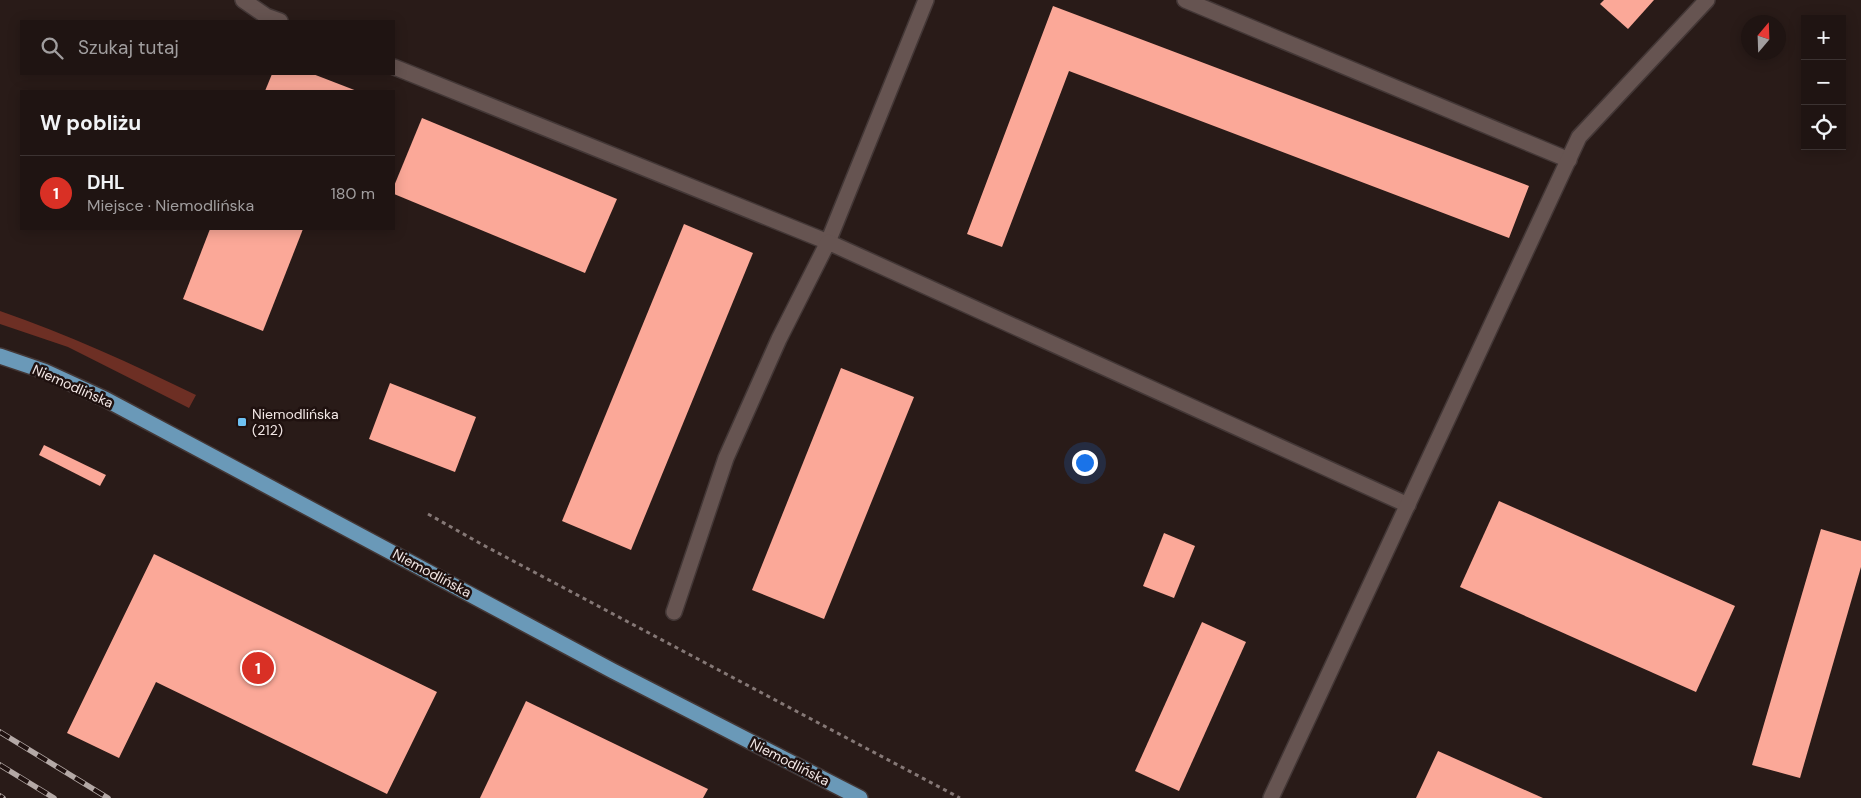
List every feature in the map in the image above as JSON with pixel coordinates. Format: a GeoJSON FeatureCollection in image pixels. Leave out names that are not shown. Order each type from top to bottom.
{"type":"FeatureCollection","features":[{"type":"Feature","properties":{"kind":"main road","name":"Niemodlińska"},"geometry":{"type":"LineString","coordinates":[[0,356],[44,371],[105,398],[613,671],[860,798]]}},
{"type":"Feature","properties":{"kind":"lane"},"geometry":{"type":"LineString","coordinates":[[243,0],[266,16],[277,20]]}},
{"type":"Feature","properties":{"kind":"lane"},"geometry":{"type":"LineString","coordinates":[[674,612],[726,458],[779,339],[828,242],[926,0]]}},
{"type":"Feature","properties":{"kind":"lane"},"geometry":{"type":"LineString","coordinates":[[1185,0],[1569,160]]}},
{"type":"Feature","properties":{"kind":"lane"},"geometry":{"type":"LineString","coordinates":[[1271,798],[1579,137],[1706,0]]}},
{"type":"Feature","properties":{"kind":"lane"},"geometry":{"type":"LineString","coordinates":[[395,67],[828,242],[1408,505]]}},
{"type":"Feature","properties":{"kind":"path"},"geometry":{"type":"LineString","coordinates":[[428,514],[960,798]]}},
{"type":"Feature","properties":{"kind":"shaded area"},"geometry":{"type":"Polygon","coordinates":[[[0,311],[50,329],[99,350],[196,395],[189,408],[68,347],[0,324],[0,311]]]}},
{"type":"Feature","properties":{"kind":"building"},"geometry":{"type":"Polygon","coordinates":[[[1604,0],[1654,0],[1628,29],[1600,4],[1604,0]]]}},
{"type":"Feature","properties":{"kind":"building"},"geometry":{"type":"Polygon","coordinates":[[[1053,6],[1529,186],[1509,238],[1069,71],[1002,247],[967,234],[1053,6]]]}},
{"type":"Feature","properties":{"kind":"building"},"geometry":{"type":"Polygon","coordinates":[[[272,75],[316,75],[354,90],[265,90],[272,75]]]}},
{"type":"Feature","properties":{"kind":"building"},"geometry":{"type":"Polygon","coordinates":[[[422,118],[617,199],[585,273],[395,194],[395,184],[422,118]]]}},
{"type":"Feature","properties":{"kind":"building"},"geometry":{"type":"Polygon","coordinates":[[[684,224],[753,253],[631,550],[562,521],[684,224]]]}},
{"type":"Feature","properties":{"kind":"building"},"geometry":{"type":"Polygon","coordinates":[[[210,230],[303,230],[263,331],[183,299],[210,230]]]}},
{"type":"Feature","properties":{"kind":"building"},"geometry":{"type":"Polygon","coordinates":[[[841,368],[914,397],[824,619],[752,590],[841,368]]]}},
{"type":"Feature","properties":{"kind":"building"},"geometry":{"type":"Polygon","coordinates":[[[390,383],[476,417],[455,472],[369,439],[390,383]]]}},
{"type":"Feature","properties":{"kind":"building"},"geometry":{"type":"Polygon","coordinates":[[[44,445],[106,475],[100,486],[39,455],[44,445]]]}},
{"type":"Feature","properties":{"kind":"building"},"geometry":{"type":"Polygon","coordinates":[[[1499,501],[1735,606],[1696,692],[1460,587],[1499,501]]]}},
{"type":"Feature","properties":{"kind":"building"},"geometry":{"type":"Polygon","coordinates":[[[1821,529],[1861,541],[1861,567],[1800,778],[1752,765],[1821,529]]]}},
{"type":"Feature","properties":{"kind":"building"},"geometry":{"type":"Polygon","coordinates":[[[1164,533],[1195,546],[1174,598],[1143,586],[1164,533]]]}},
{"type":"Feature","properties":{"kind":"building"},"geometry":{"type":"Polygon","coordinates":[[[154,554],[437,692],[387,794],[156,682],[119,758],[67,733],[154,554]]]}},
{"type":"Feature","properties":{"kind":"building"},"geometry":{"type":"Polygon","coordinates":[[[1202,622],[1246,642],[1179,791],[1135,771],[1202,622]]]}},
{"type":"Feature","properties":{"kind":"building"},"geometry":{"type":"Polygon","coordinates":[[[526,701],[708,789],[703,798],[480,798],[526,701]]]}},
{"type":"Feature","properties":{"kind":"building"},"geometry":{"type":"Polygon","coordinates":[[[1438,751],[1543,798],[1416,798],[1438,751]]]}},
{"type":"Feature","properties":{"kind":"railway"},"geometry":{"type":"LineString","coordinates":[[0,732],[108,798]]}},
{"type":"Feature","properties":{"kind":"railway"},"geometry":{"type":"LineString","coordinates":[[0,765],[54,798]]}},
{"type":"Feature","properties":{"kind":"place","name":"Niemodlińska (212)"},"geometry":{"type":"Point","coordinates":[242,422]}},
{"type":"Feature","properties":{"kind":"place","name":"DHL"},"geometry":{"type":"Point","coordinates":[258,668]}}]}
